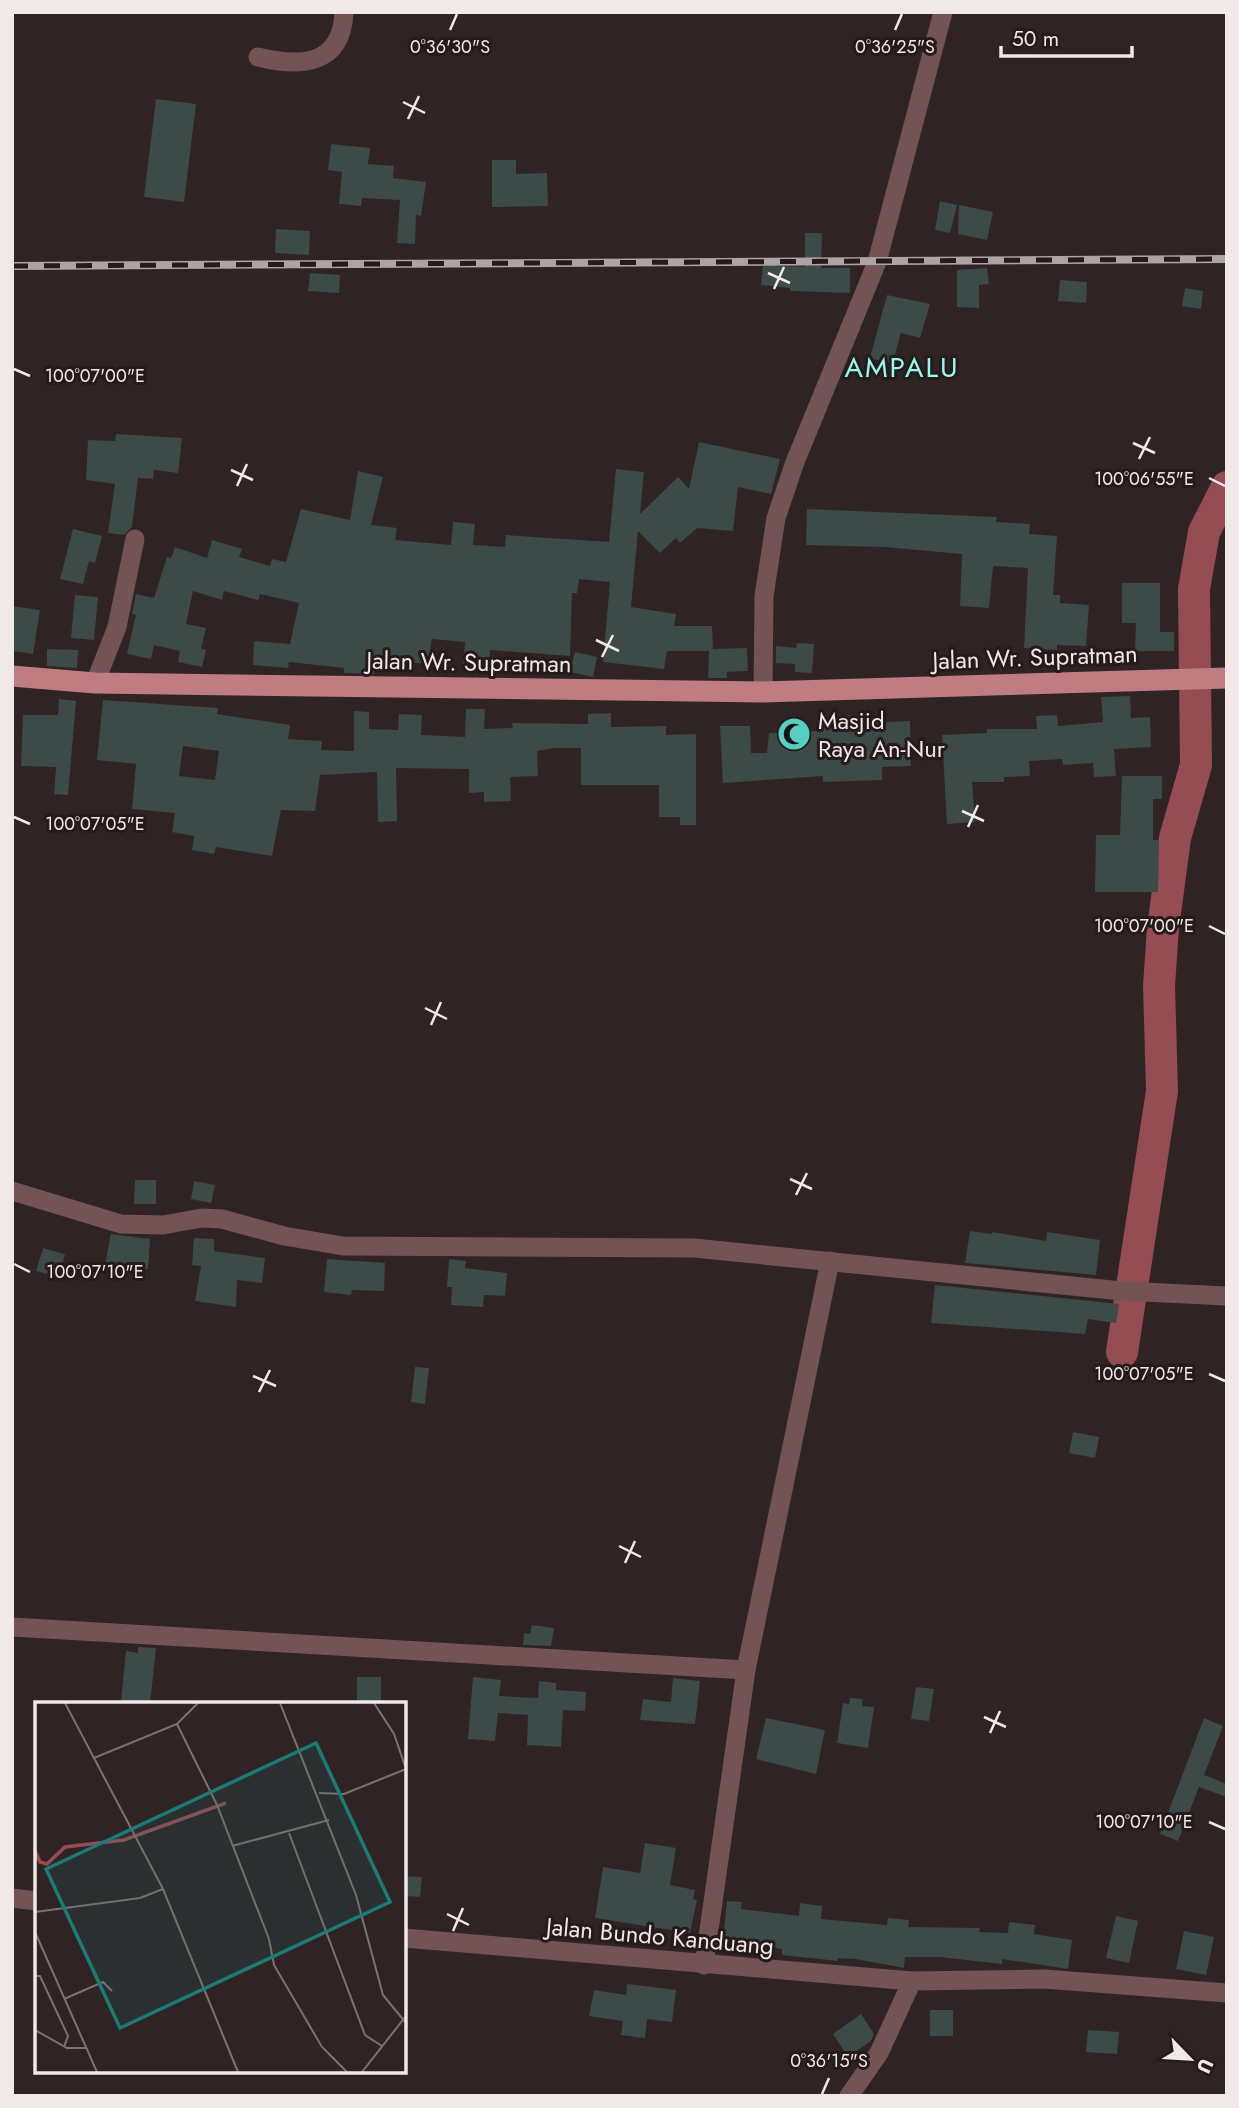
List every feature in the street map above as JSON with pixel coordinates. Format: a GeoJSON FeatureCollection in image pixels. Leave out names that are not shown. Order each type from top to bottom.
{"type":"FeatureCollection","features":[{"type":"Feature","properties":{"kind":"main road","name":"Jalan Wr. Supratman"},"geometry":{"type":"LineString","coordinates":[[12,676],[95,683],[763,692],[1227,678]]}},
{"type":"Feature","properties":{"kind":"street"},"geometry":{"type":"LineString","coordinates":[[258,57],[287,64],[314,60],[335,43],[341,31],[344,12]]}},
{"type":"Feature","properties":{"kind":"street"},"geometry":{"type":"LineString","coordinates":[[763,692],[764,596],[776,518],[795,462],[877,262],[943,12]]}},
{"type":"Feature","properties":{"kind":"street"},"geometry":{"type":"LineString","coordinates":[[95,683],[113,640],[135,539]]}},
{"type":"Feature","properties":{"kind":"street"},"geometry":{"type":"LineString","coordinates":[[12,1191],[121,1224],[163,1226],[202,1218],[222,1219],[284,1236],[344,1246],[694,1248],[1131,1292],[1227,1296]]}},
{"type":"Feature","properties":{"kind":"street"},"geometry":{"type":"LineString","coordinates":[[704,1965],[746,1670],[830,1261]]}},
{"type":"Feature","properties":{"kind":"street"},"geometry":{"type":"LineString","coordinates":[[12,1627],[746,1670]]}},
{"type":"Feature","properties":{"kind":"street"},"geometry":{"type":"LineString","coordinates":[[12,1898],[35,1901]]}},
{"type":"Feature","properties":{"kind":"street","name":"Jalan Bundo Kanduang"},"geometry":{"type":"LineString","coordinates":[[406,1938],[912,1981],[1044,1979],[1227,1993]]}},
{"type":"Feature","properties":{"kind":"street"},"geometry":{"type":"LineString","coordinates":[[849,2096],[879,2053],[912,1981]]}},
{"type":"Feature","properties":{"kind":"building"},"geometry":{"type":"Polygon","coordinates":[[[156,99],[196,104],[184,202],[144,197],[156,99]]]}},
{"type":"Feature","properties":{"kind":"building"},"geometry":{"type":"Polygon","coordinates":[[[331,144],[370,148],[368,164],[394,166],[393,178],[426,182],[421,216],[416,215],[415,244],[397,243],[400,200],[362,198],[361,206],[339,204],[342,172],[328,170],[331,144]]]}},
{"type":"Feature","properties":{"kind":"building"},"geometry":{"type":"Polygon","coordinates":[[[492,160],[516,160],[516,174],[547,173],[548,206],[492,207],[492,160]]]}},
{"type":"Feature","properties":{"kind":"building"},"geometry":{"type":"Polygon","coordinates":[[[940,201],[957,205],[950,233],[935,230],[940,201]]]}},
{"type":"Feature","properties":{"kind":"building"},"geometry":{"type":"Polygon","coordinates":[[[959,205],[993,212],[987,240],[958,234],[959,205]]]}},
{"type":"Feature","properties":{"kind":"building"},"geometry":{"type":"Polygon","coordinates":[[[276,229],[310,231],[309,255],[275,253],[276,229]]]}},
{"type":"Feature","properties":{"kind":"building"},"geometry":{"type":"Polygon","coordinates":[[[805,233],[822,233],[821,268],[850,268],[850,293],[790,291],[790,288],[761,285],[763,265],[805,267],[805,233]]]}},
{"type":"Feature","properties":{"kind":"building"},"geometry":{"type":"Polygon","coordinates":[[[987,268],[989,284],[979,285],[979,308],[957,307],[957,270],[987,268]]]}},
{"type":"Feature","properties":{"kind":"building"},"geometry":{"type":"Polygon","coordinates":[[[310,273],[340,275],[339,293],[308,291],[310,273]]]}},
{"type":"Feature","properties":{"kind":"building"},"geometry":{"type":"Polygon","coordinates":[[[1060,280],[1087,282],[1086,303],[1058,301],[1060,280]]]}},
{"type":"Feature","properties":{"kind":"building"},"geometry":{"type":"Polygon","coordinates":[[[1185,288],[1203,291],[1201,309],[1182,306],[1185,288]]]}},
{"type":"Feature","properties":{"kind":"building"},"geometry":{"type":"Polygon","coordinates":[[[887,295],[930,304],[920,338],[901,333],[892,364],[870,358],[887,295]]]}},
{"type":"Feature","properties":{"kind":"building"},"geometry":{"type":"Polygon","coordinates":[[[116,434],[182,438],[178,473],[154,470],[153,479],[138,478],[132,527],[124,535],[108,533],[115,484],[86,480],[88,440],[115,441],[116,434]]]}},
{"type":"Feature","properties":{"kind":"building"},"geometry":{"type":"Polygon","coordinates":[[[699,442],[780,459],[771,494],[738,487],[733,531],[697,528],[680,543],[676,538],[660,553],[638,531],[631,607],[676,614],[674,626],[712,626],[713,649],[747,648],[748,671],[727,672],[727,678],[708,678],[709,651],[667,651],[664,669],[603,662],[610,582],[579,579],[577,593],[572,593],[570,656],[490,650],[489,667],[463,665],[465,642],[432,639],[428,664],[405,662],[404,670],[375,666],[374,674],[344,673],[344,668],[289,662],[288,668],[253,665],[254,641],[290,644],[299,603],[260,594],[258,600],[224,591],[222,600],[193,591],[186,624],[206,628],[201,649],[206,650],[202,667],[178,662],[180,651],[154,645],[151,659],[127,654],[136,615],[132,614],[136,594],[154,598],[167,557],[171,558],[175,547],[207,558],[212,540],[242,549],[239,557],[270,566],[272,559],[286,562],[301,509],[350,520],[358,471],[383,477],[371,525],[397,528],[395,540],[451,545],[453,522],[475,524],[473,545],[505,547],[506,535],[609,542],[616,469],[644,472],[640,514],[678,477],[689,489],[699,442]]]}},
{"type":"Feature","properties":{"kind":"building"},"geometry":{"type":"Polygon","coordinates":[[[807,509],[997,517],[996,522],[1030,524],[1029,534],[1057,536],[1053,595],[1060,595],[1060,603],[1089,605],[1086,646],[1057,645],[1057,650],[1024,648],[1028,568],[993,566],[989,608],[960,606],[962,554],[884,547],[806,545],[807,509]]]}},
{"type":"Feature","properties":{"kind":"building"},"geometry":{"type":"Polygon","coordinates":[[[73,529],[102,536],[95,563],[89,561],[83,584],[60,579],[73,529]]]}},
{"type":"Feature","properties":{"kind":"building"},"geometry":{"type":"Polygon","coordinates":[[[1122,583],[1160,583],[1160,632],[1174,632],[1174,651],[1135,651],[1136,623],[1122,623],[1122,583]]]}},
{"type":"Feature","properties":{"kind":"building"},"geometry":{"type":"Polygon","coordinates":[[[75,595],[98,597],[94,640],[71,638],[75,595]]]}},
{"type":"Feature","properties":{"kind":"building"},"geometry":{"type":"Polygon","coordinates":[[[12,606],[40,610],[33,654],[12,651],[12,606]]]}},
{"type":"Feature","properties":{"kind":"building"},"geometry":{"type":"Polygon","coordinates":[[[797,643],[814,644],[812,673],[795,672],[795,664],[776,663],[776,646],[796,648],[797,643]]]}},
{"type":"Feature","properties":{"kind":"building"},"geometry":{"type":"Polygon","coordinates":[[[47,649],[78,650],[77,668],[47,666],[47,649]]]}},
{"type":"Feature","properties":{"kind":"building"},"geometry":{"type":"Polygon","coordinates":[[[575,652],[597,657],[593,677],[570,672],[575,652]]]}},
{"type":"Feature","properties":{"kind":"building"},"geometry":{"type":"Polygon","coordinates":[[[1130,696],[1131,718],[1150,717],[1151,747],[1114,749],[1116,776],[1094,777],[1093,763],[1063,765],[1062,759],[1029,761],[1030,776],[1004,777],[1004,782],[972,782],[975,822],[947,824],[942,735],[987,733],[987,729],[1037,729],[1036,716],[1057,715],[1058,726],[1103,722],[1101,697],[1130,696]]]}},
{"type":"Feature","properties":{"kind":"building"},"geometry":{"type":"Polygon","coordinates":[[[59,699],[76,701],[68,795],[54,794],[56,767],[21,766],[23,715],[58,715],[59,699]]]}},
{"type":"Feature","properties":{"kind":"building"},"geometry":{"type":"Polygon","coordinates":[[[103,700],[218,708],[217,714],[290,725],[288,739],[322,741],[321,750],[354,751],[354,711],[369,712],[369,729],[398,730],[399,714],[422,715],[421,735],[465,737],[466,709],[485,709],[484,729],[513,728],[512,723],[588,724],[588,714],[611,713],[611,727],[666,726],[666,735],[696,734],[696,825],[680,825],[680,817],[659,817],[659,785],[581,785],[581,748],[554,748],[537,751],[538,776],[510,777],[511,801],[484,802],[484,792],[469,793],[469,769],[396,768],[397,821],[378,822],[377,772],[320,775],[315,811],[281,810],[272,856],[216,847],[214,854],[192,850],[194,836],[172,832],[175,813],[132,809],[136,764],[97,760],[103,700]],[[183,746],[179,776],[215,780],[219,751],[183,746]]]}},
{"type":"Feature","properties":{"kind":"building"},"geometry":{"type":"Polygon","coordinates":[[[863,715],[864,723],[910,721],[911,766],[882,767],[882,780],[823,782],[823,776],[723,783],[720,726],[750,726],[751,753],[767,753],[769,733],[821,731],[821,716],[863,715]]]}},
{"type":"Feature","properties":{"kind":"building"},"geometry":{"type":"Polygon","coordinates":[[[1122,776],[1162,776],[1162,799],[1153,799],[1153,840],[1159,840],[1158,892],[1095,892],[1096,835],[1120,835],[1122,776]]]}},
{"type":"Feature","properties":{"kind":"building"},"geometry":{"type":"Polygon","coordinates":[[[135,1180],[156,1180],[156,1204],[134,1204],[135,1180]]]}},
{"type":"Feature","properties":{"kind":"building"},"geometry":{"type":"Polygon","coordinates":[[[194,1181],[215,1185],[211,1203],[191,1199],[194,1181]]]}},
{"type":"Feature","properties":{"kind":"building"},"geometry":{"type":"Polygon","coordinates":[[[970,1231],[1046,1241],[1047,1232],[1100,1240],[1096,1275],[965,1263],[970,1231]]]}},
{"type":"Feature","properties":{"kind":"building"},"geometry":{"type":"Polygon","coordinates":[[[111,1234],[150,1239],[148,1269],[125,1268],[124,1273],[104,1270],[111,1234]]]}},
{"type":"Feature","properties":{"kind":"building"},"geometry":{"type":"Polygon","coordinates":[[[194,1238],[214,1239],[214,1251],[265,1258],[262,1283],[237,1280],[236,1307],[195,1301],[201,1266],[192,1265],[194,1238]]]}},
{"type":"Feature","properties":{"kind":"building"},"geometry":{"type":"Polygon","coordinates":[[[43,1248],[65,1254],[59,1277],[36,1271],[43,1248]]]}},
{"type":"Feature","properties":{"kind":"building"},"geometry":{"type":"Polygon","coordinates":[[[327,1259],[385,1263],[384,1291],[352,1290],[351,1295],[324,1292],[327,1259]]]}},
{"type":"Feature","properties":{"kind":"building"},"geometry":{"type":"Polygon","coordinates":[[[449,1259],[466,1261],[465,1268],[507,1273],[505,1296],[484,1295],[483,1307],[451,1305],[452,1287],[447,1287],[449,1259]]]}},
{"type":"Feature","properties":{"kind":"building"},"geometry":{"type":"Polygon","coordinates":[[[935,1285],[1119,1304],[1116,1323],[1088,1319],[1085,1334],[931,1323],[935,1285]]]}},
{"type":"Feature","properties":{"kind":"building"},"geometry":{"type":"Polygon","coordinates":[[[415,1367],[429,1368],[425,1404],[411,1402],[415,1367]]]}},
{"type":"Feature","properties":{"kind":"building"},"geometry":{"type":"Polygon","coordinates":[[[1073,1432],[1099,1437],[1095,1458],[1069,1453],[1073,1432]]]}},
{"type":"Feature","properties":{"kind":"building"},"geometry":{"type":"Polygon","coordinates":[[[532,1625],[554,1628],[551,1646],[523,1645],[524,1633],[530,1634],[532,1625]]]}},
{"type":"Feature","properties":{"kind":"building"},"geometry":{"type":"Polygon","coordinates":[[[138,1647],[156,1648],[150,1702],[121,1701],[126,1651],[138,1653],[138,1647]]]}},
{"type":"Feature","properties":{"kind":"building"},"geometry":{"type":"Polygon","coordinates":[[[357,1677],[381,1677],[381,1702],[357,1702],[357,1677]]]}},
{"type":"Feature","properties":{"kind":"building"},"geometry":{"type":"Polygon","coordinates":[[[473,1677],[501,1680],[499,1696],[538,1698],[539,1681],[556,1683],[556,1690],[586,1692],[585,1711],[563,1710],[561,1747],[527,1745],[528,1715],[498,1713],[495,1741],[468,1739],[473,1677]]]}},
{"type":"Feature","properties":{"kind":"building"},"geometry":{"type":"Polygon","coordinates":[[[673,1678],[700,1681],[695,1724],[640,1720],[643,1699],[671,1702],[673,1678]]]}},
{"type":"Feature","properties":{"kind":"building"},"geometry":{"type":"Polygon","coordinates":[[[916,1687],[934,1689],[929,1721],[911,1719],[916,1687]]]}},
{"type":"Feature","properties":{"kind":"building"},"geometry":{"type":"Polygon","coordinates":[[[850,1698],[863,1699],[862,1706],[874,1707],[868,1748],[837,1743],[843,1703],[849,1704],[850,1698]]]}},
{"type":"Feature","properties":{"kind":"building"},"geometry":{"type":"Polygon","coordinates":[[[766,1718],[825,1730],[816,1774],[756,1759],[766,1718]]]}},
{"type":"Feature","properties":{"kind":"building"},"geometry":{"type":"Polygon","coordinates":[[[1204,1718],[1223,1726],[1204,1775],[1227,1784],[1227,1797],[1199,1787],[1178,1841],[1160,1834],[1204,1718]]]}},
{"type":"Feature","properties":{"kind":"building"},"geometry":{"type":"Polygon","coordinates":[[[645,1843],[676,1848],[670,1885],[695,1890],[693,1899],[697,1900],[690,1933],[595,1918],[603,1867],[640,1873],[645,1843]]]}},
{"type":"Feature","properties":{"kind":"building"},"geometry":{"type":"Polygon","coordinates":[[[406,1876],[422,1877],[420,1897],[406,1896],[406,1876]]]}},
{"type":"Feature","properties":{"kind":"building"},"geometry":{"type":"Polygon","coordinates":[[[727,1901],[742,1902],[741,1909],[799,1916],[800,1903],[822,1906],[821,1919],[887,1925],[888,1918],[909,1920],[908,1927],[980,1928],[979,1932],[1008,1933],[1009,1922],[1035,1925],[1034,1934],[1072,1940],[1068,1969],[1002,1959],[1002,1964],[940,1957],[905,1957],[904,1968],[856,1959],[838,1958],[838,1961],[782,1955],[782,1949],[723,1940],[727,1901]]]}},
{"type":"Feature","properties":{"kind":"building"},"geometry":{"type":"Polygon","coordinates":[[[1116,1916],[1138,1921],[1129,1963],[1106,1958],[1116,1916]]]}},
{"type":"Feature","properties":{"kind":"building"},"geometry":{"type":"Polygon","coordinates":[[[1184,1931],[1214,1937],[1206,1975],[1176,1969],[1184,1931]]]}},
{"type":"Feature","properties":{"kind":"building"},"geometry":{"type":"Polygon","coordinates":[[[627,1984],[676,1990],[672,2022],[647,2019],[645,2038],[621,2035],[623,2021],[589,2016],[594,1990],[626,1995],[627,1984]]]}},
{"type":"Feature","properties":{"kind":"building"},"geometry":{"type":"Polygon","coordinates":[[[930,2010],[953,2010],[953,2036],[930,2036],[930,2010]]]}},
{"type":"Feature","properties":{"kind":"building"},"geometry":{"type":"Polygon","coordinates":[[[861,2014],[874,2034],[871,2041],[848,2057],[833,2034],[861,2014]]]}},
{"type":"Feature","properties":{"kind":"building"},"geometry":{"type":"Polygon","coordinates":[[[1088,2030],[1119,2032],[1117,2054],[1086,2052],[1088,2030]]]}},
{"type":"Feature","properties":{"kind":"waterway"},"geometry":{"type":"LineString","coordinates":[[1122,1352],[1162,1091],[1159,986],[1163,928],[1175,838],[1196,765],[1194,589],[1204,532],[1227,487]]}},
{"type":"Feature","properties":{"kind":"railway"},"geometry":{"type":"LineString","coordinates":[[12,266],[1227,259]]}},
{"type":"Feature","properties":{"kind":"place","name":"Masjid Raya An-Nur"},"geometry":{"type":"Point","coordinates":[794,734]}},
{"type":"Feature","properties":{"kind":"district","name":"AMPALU"},"geometry":{"type":"Point","coordinates":[902,367]}}]}
